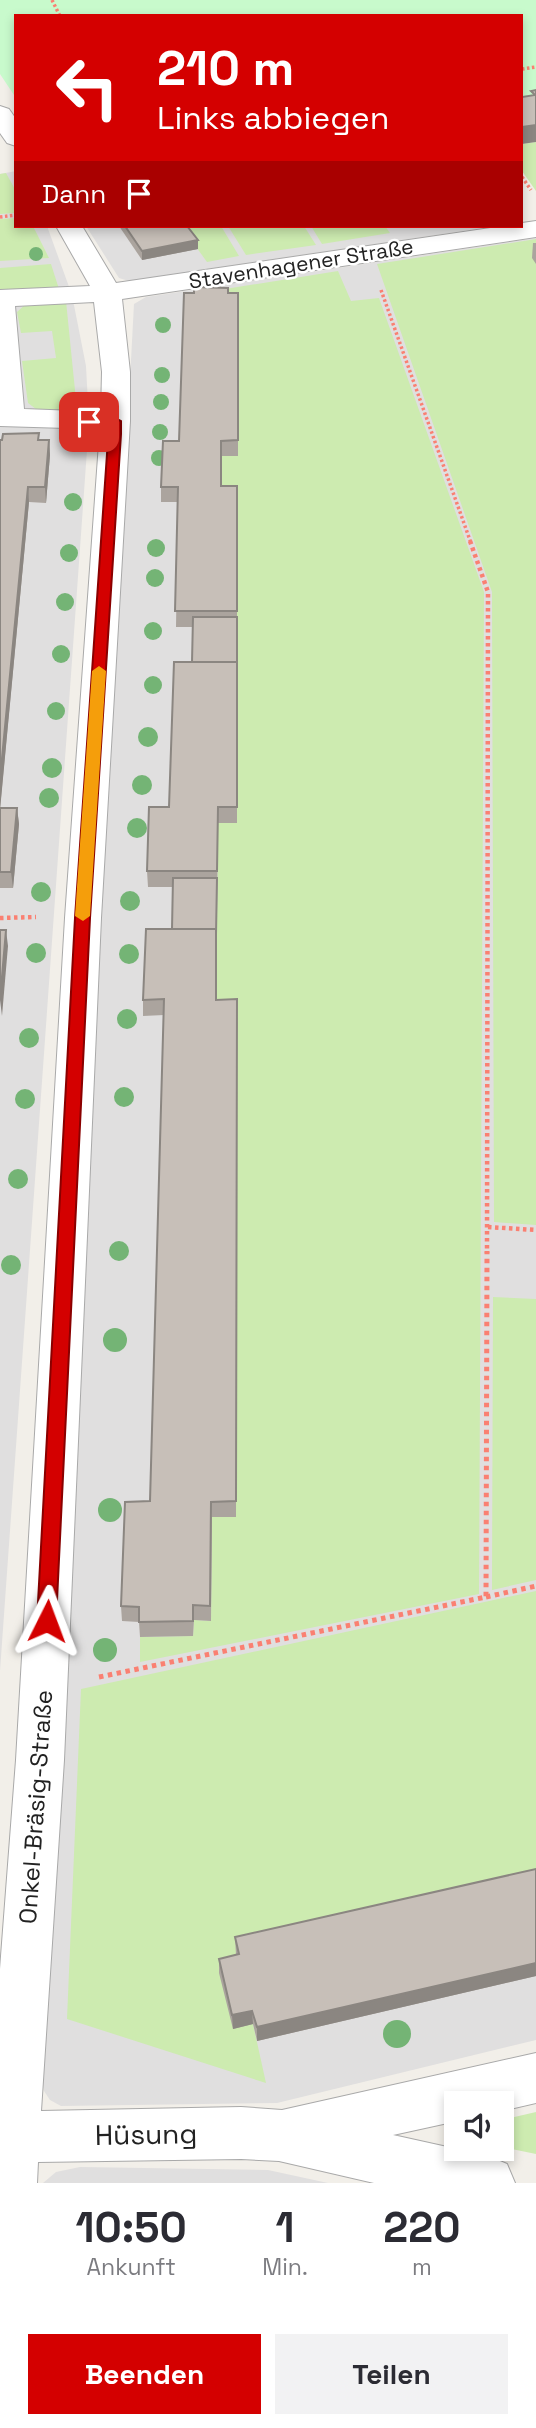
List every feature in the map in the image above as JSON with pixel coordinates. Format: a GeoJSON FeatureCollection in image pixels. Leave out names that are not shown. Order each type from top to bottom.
{"type":"FeatureCollection","features":[{"type":"Feature","properties":{"kind":"street"},"geometry":{"type":"LineString","coordinates":[[0,114],[14,135]]}},
{"type":"Feature","properties":{"kind":"street","name":"Onkel-Bräsig-Straße"},"geometry":{"type":"LineString","coordinates":[[12,2160],[44,1676],[83,918],[115,421],[116,372],[107,293],[90,258],[70,228]]}},
{"type":"Feature","properties":{"kind":"street","name":"Stavenhagener Straße"},"geometry":{"type":"LineString","coordinates":[[0,298],[107,293],[536,229]]}},
{"type":"Feature","properties":{"kind":"street"},"geometry":{"type":"LineString","coordinates":[[0,298],[5,417],[115,421]]}},
{"type":"Feature","properties":{"kind":"street","name":"Hüsung"},"geometry":{"type":"LineString","coordinates":[[279,2135],[536,2078]]}},
{"type":"Feature","properties":{"kind":"street","name":"Hüsung"},"geometry":{"type":"LineString","coordinates":[[12,2160],[241,2133],[279,2135],[488,2183]]}},
{"type":"Feature","properties":{"kind":"path"},"geometry":{"type":"LineString","coordinates":[[523,178],[536,197]]}},
{"type":"Feature","properties":{"kind":"path"},"geometry":{"type":"LineString","coordinates":[[365,254],[384,298],[488,592],[486,1597]]}},
{"type":"Feature","properties":{"kind":"path"},"geometry":{"type":"LineString","coordinates":[[488,1227],[536,1230]]}},
{"type":"Feature","properties":{"kind":"path"},"geometry":{"type":"LineString","coordinates":[[44,1676],[72,1673],[86,1680],[536,1586]]}},
{"type":"Feature","properties":{"kind":"shaded area"},"geometry":{"type":"Polygon","coordinates":[[[14,171],[14,228],[48,228],[72,295],[86,366],[89,422],[0,1671],[0,174],[14,171]]]}},
{"type":"Feature","properties":{"kind":"shaded area"},"geometry":{"type":"Polygon","coordinates":[[[87,228],[483,228],[129,281],[119,278],[87,228]]]}},
{"type":"Feature","properties":{"kind":"shaded area"},"geometry":{"type":"Polygon","coordinates":[[[536,238],[536,2040],[277,2103],[61,2106],[50,2100],[44,2091],[40,2073],[134,304],[146,297],[536,238]]]}},
{"type":"Feature","properties":{"kind":"shaded area"},"geometry":{"type":"Polygon","coordinates":[[[80,2167],[268,2170],[328,2183],[43,2183],[56,2172],[80,2167]]]}},
{"type":"Feature","properties":{"kind":"green space"},"geometry":{"type":"Polygon","coordinates":[[[0,0],[536,0],[536,98],[523,100],[523,14],[14,14],[14,95],[0,74],[0,0]]]}},
{"type":"Feature","properties":{"kind":"green space"},"geometry":{"type":"Polygon","coordinates":[[[536,142],[536,191],[523,172],[523,144],[536,142]]]}},
{"type":"Feature","properties":{"kind":"green space"},"geometry":{"type":"Polygon","coordinates":[[[6,173],[14,187],[14,213],[0,214],[0,174],[6,173]]]}},
{"type":"Feature","properties":{"kind":"green space"},"geometry":{"type":"Polygon","coordinates":[[[14,218],[14,228],[34,228],[49,258],[0,261],[0,219],[14,218]]]}},
{"type":"Feature","properties":{"kind":"green space"},"geometry":{"type":"Polygon","coordinates":[[[182,228],[222,228],[239,256],[207,262],[182,228]]]}},
{"type":"Feature","properties":{"kind":"green space"},"geometry":{"type":"Polygon","coordinates":[[[229,228],[305,228],[316,245],[246,255],[229,228]]]}},
{"type":"Feature","properties":{"kind":"green space"},"geometry":{"type":"Polygon","coordinates":[[[312,228],[386,228],[390,233],[322,244],[312,228]]]}},
{"type":"Feature","properties":{"kind":"green space"},"geometry":{"type":"Polygon","coordinates":[[[536,239],[536,1225],[494,1222],[492,592],[377,264],[536,239]]]}},
{"type":"Feature","properties":{"kind":"green space"},"geometry":{"type":"Polygon","coordinates":[[[51,264],[59,289],[0,293],[0,268],[51,264]]]}},
{"type":"Feature","properties":{"kind":"green space"},"geometry":{"type":"Polygon","coordinates":[[[338,271],[351,301],[379,298],[484,592],[479,1594],[140,1662],[140,1637],[193,1636],[194,1620],[211,1621],[212,1517],[236,1516],[237,1051],[216,1016],[218,823],[237,822],[237,502],[221,502],[221,456],[238,455],[238,309],[194,294],[338,271]]]}},
{"type":"Feature","properties":{"kind":"green space"},"geometry":{"type":"Polygon","coordinates":[[[66,301],[77,410],[40,412],[28,403],[22,361],[56,358],[52,331],[21,333],[17,312],[27,303],[66,301]]]}},
{"type":"Feature","properties":{"kind":"green space"},"geometry":{"type":"Polygon","coordinates":[[[493,1297],[536,1299],[536,1580],[492,1590],[493,1297]]]}},
{"type":"Feature","properties":{"kind":"green space"},"geometry":{"type":"Polygon","coordinates":[[[536,1591],[536,1883],[253,2024],[266,2083],[67,2019],[81,1689],[536,1591]]]}},
{"type":"Feature","properties":{"kind":"green space"},"geometry":{"type":"Polygon","coordinates":[[[536,2112],[536,2154],[514,2149],[514,2117],[536,2112]]]}},
{"type":"Feature","properties":{"kind":"building"},"geometry":{"type":"Polygon","coordinates":[[[536,90],[536,125],[523,127],[523,97],[535,95],[531,91],[536,90]]]}},
{"type":"Feature","properties":{"kind":"building"},"geometry":{"type":"Polygon","coordinates":[[[126,228],[189,228],[198,240],[142,251],[126,228]]]}},
{"type":"Feature","properties":{"kind":"building"},"geometry":{"type":"Polygon","coordinates":[[[194,287],[228,288],[228,293],[238,293],[238,440],[221,441],[221,486],[237,486],[237,611],[175,611],[178,487],[161,487],[163,441],[179,441],[184,293],[194,293],[194,287]]]}},
{"type":"Feature","properties":{"kind":"building"},"geometry":{"type":"Polygon","coordinates":[[[39,433],[38,440],[49,440],[45,487],[28,487],[0,779],[0,440],[3,434],[39,433]]]}},
{"type":"Feature","properties":{"kind":"building"},"geometry":{"type":"Polygon","coordinates":[[[193,617],[237,617],[237,662],[192,662],[193,617]]]}},
{"type":"Feature","properties":{"kind":"building"},"geometry":{"type":"Polygon","coordinates":[[[174,662],[237,662],[237,807],[218,807],[217,871],[147,871],[149,807],[169,807],[174,662]]]}},
{"type":"Feature","properties":{"kind":"building"},"geometry":{"type":"Polygon","coordinates":[[[0,808],[17,808],[11,872],[0,872],[0,808]]]}},
{"type":"Feature","properties":{"kind":"building"},"geometry":{"type":"Polygon","coordinates":[[[173,878],[217,878],[216,935],[216,929],[172,929],[173,878]]]}},
{"type":"Feature","properties":{"kind":"building"},"geometry":{"type":"Polygon","coordinates":[[[146,929],[216,929],[216,1000],[237,999],[236,1501],[211,1502],[210,1606],[193,1605],[193,1621],[139,1622],[139,1607],[121,1606],[125,1502],[150,1501],[164,999],[143,1000],[146,929]]]}},
{"type":"Feature","properties":{"kind":"building"},"geometry":{"type":"Polygon","coordinates":[[[0,930],[6,930],[0,1000],[0,930]]]}},
{"type":"Feature","properties":{"kind":"building"},"geometry":{"type":"Polygon","coordinates":[[[536,1869],[536,1963],[257,2027],[252,2011],[232,2015],[219,1959],[239,1954],[235,1937],[536,1869]]]}},
{"type":"Feature","properties":{"kind":"slow traffic"},"geometry":{"type":"LineString","coordinates":[[83,916],[99,671]]}},
{"type":"Feature","properties":{"kind":"route"},"geometry":{"type":"LineString","coordinates":[[47,1621],[83,918],[115,421],[89,422]]}}]}
